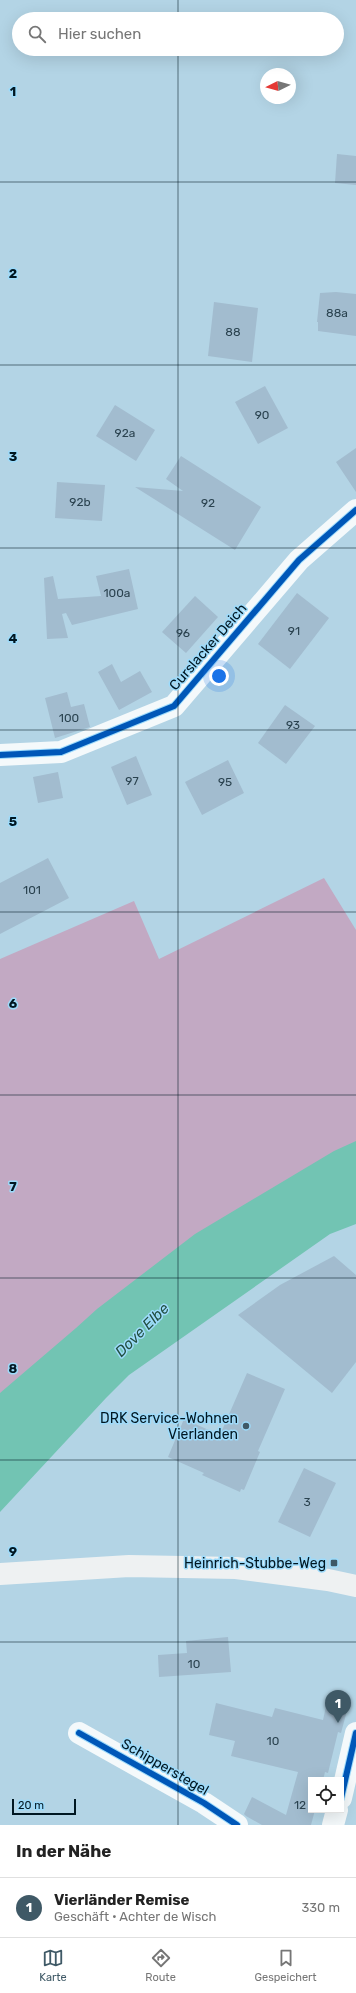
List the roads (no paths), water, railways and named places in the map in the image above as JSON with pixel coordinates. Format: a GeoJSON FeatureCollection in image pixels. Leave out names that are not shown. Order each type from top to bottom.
{"type":"FeatureCollection","features":[{"type":"Feature","properties":{"kind":"main road"},"geometry":{"type":"LineString","coordinates":[[0,1574],[128,1566],[236,1568],[328,1580],[356,1586]]}},
{"type":"Feature","properties":{"kind":"street","name":"Curslacker Deich"},"geometry":{"type":"LineString","coordinates":[[0,755],[61,752],[174,706],[299,560],[356,510]]}},
{"type":"Feature","properties":{"kind":"street","name":"Schipperstegel"},"geometry":{"type":"LineString","coordinates":[[79,1733],[204,1803],[237,1825]]}},
{"type":"Feature","properties":{"kind":"street"},"geometry":{"type":"LineString","coordinates":[[344,1785],[356,1733]]}},
{"type":"Feature","properties":{"kind":"street"},"geometry":{"type":"LineString","coordinates":[[333,1825],[336,1813]]}},
{"type":"Feature","properties":{"kind":"water","name":"Dove Elbe"},"geometry":{"type":"Polygon","coordinates":[[[356,1141],[356,1224],[330,1234],[129,1375],[0,1512],[0,1393],[97,1309],[195,1234],[334,1151],[356,1141]]]}},
{"type":"Feature","properties":{"kind":"place","name":"DRK Service-Wohnen Vierlanden"},"geometry":{"type":"Point","coordinates":[246,1426]}},
{"type":"Feature","properties":{"kind":"place","name":"Heinrich-Stubbe-Weg"},"geometry":{"type":"Point","coordinates":[334,1563]}},
{"type":"Feature","properties":{"kind":"place","name":"Vierländer Remise"},"geometry":{"type":"Point","coordinates":[338,1723]}}]}
